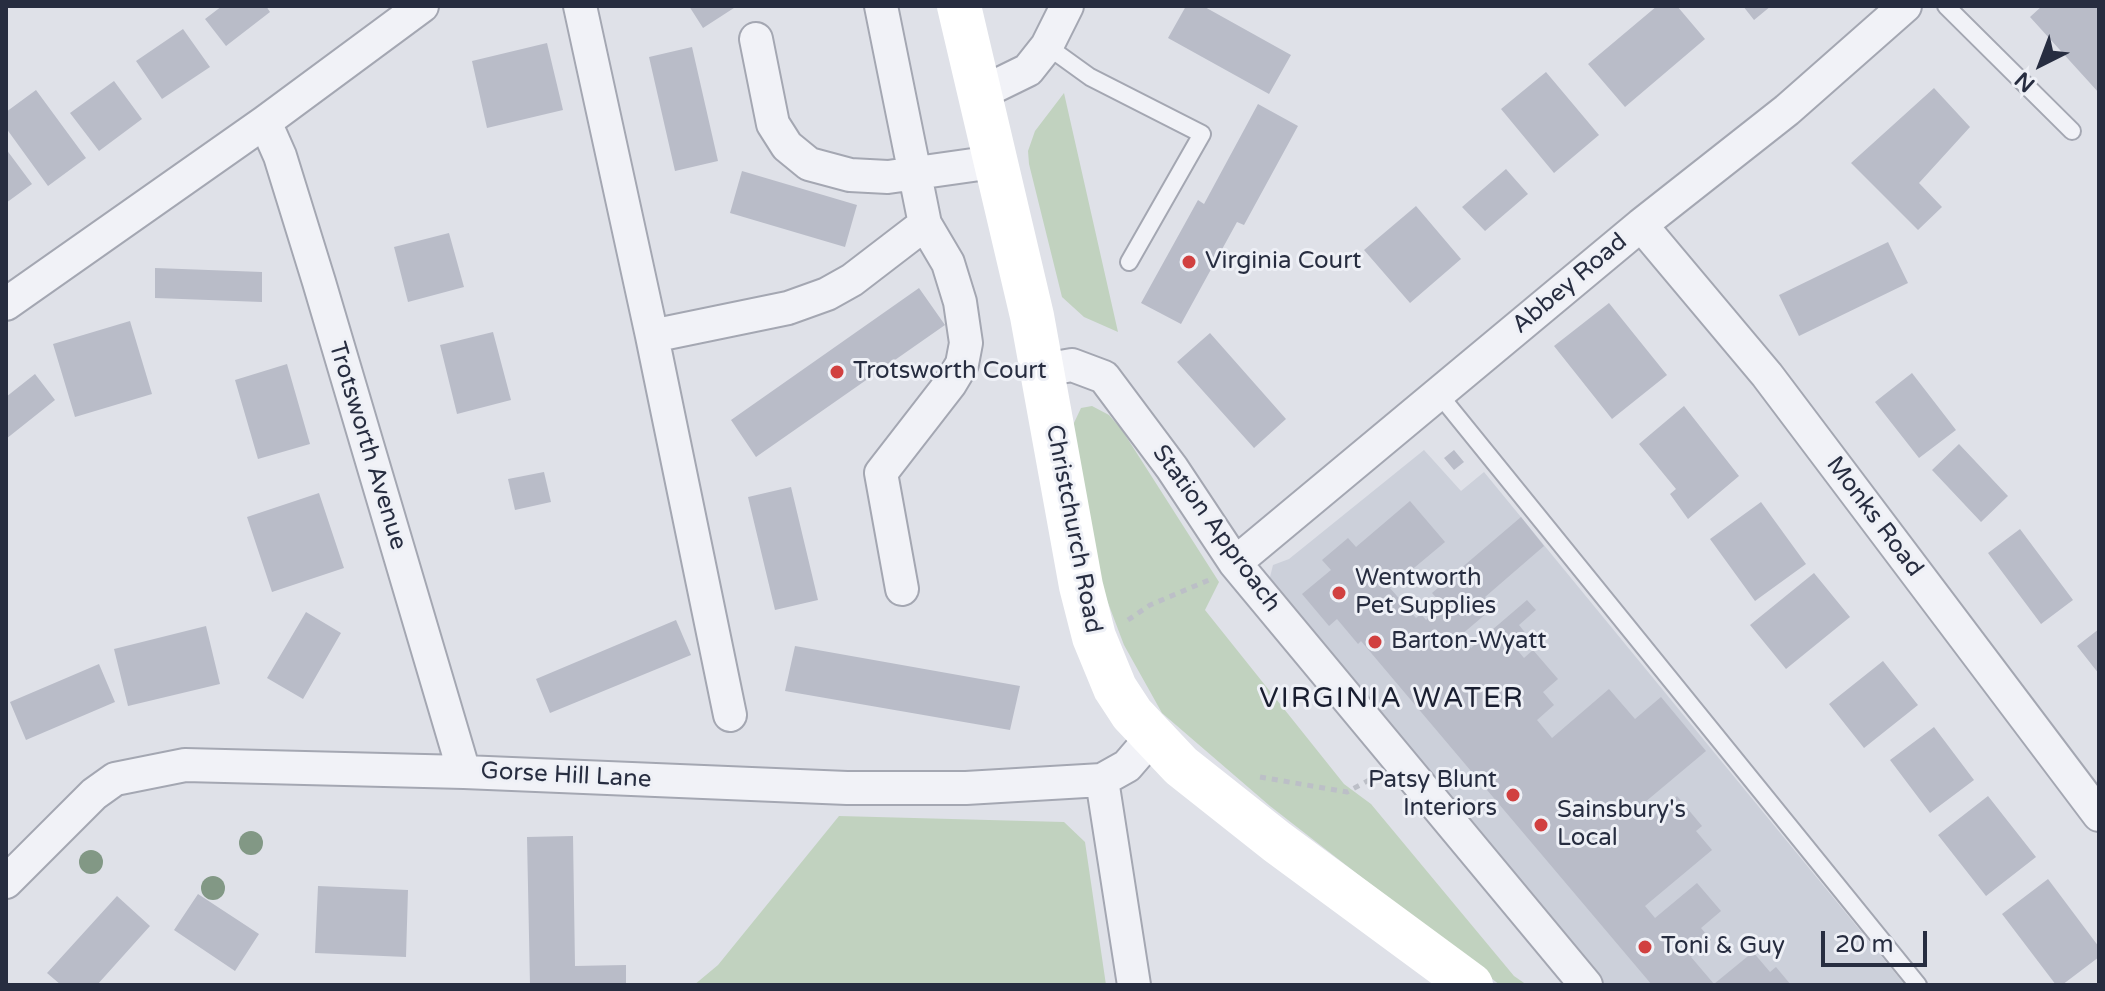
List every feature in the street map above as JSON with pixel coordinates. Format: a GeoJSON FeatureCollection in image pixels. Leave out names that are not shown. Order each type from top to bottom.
{"type":"FeatureCollection","features":[{"type":"Feature","properties":{"kind":"main road","name":"Christchurch Road"},"geometry":{"type":"LineString","coordinates":[[959,6],[1043,370],[1071,538],[1094,637],[1115,688],[1152,737],[1181,766],[1277,842],[1471,985]]}},
{"type":"Feature","properties":{"kind":"street"},"geometry":{"type":"LineString","coordinates":[[6,304],[265,122],[422,6]]}},
{"type":"Feature","properties":{"kind":"street"},"geometry":{"type":"LineString","coordinates":[[580,6],[730,715]]}},
{"type":"Feature","properties":{"kind":"street"},"geometry":{"type":"LineString","coordinates":[[881,6],[912,174],[925,224],[948,263],[960,302],[966,343],[962,364],[950,384],[881,473],[902,589]]}},
{"type":"Feature","properties":{"kind":"street"},"geometry":{"type":"LineString","coordinates":[[981,93],[1028,70],[1047,46],[1067,6]]}},
{"type":"Feature","properties":{"kind":"street","name":"Abbey Road"},"geometry":{"type":"LineString","coordinates":[[1235,563],[1641,225],[1787,110],[1905,6]]}},
{"type":"Feature","properties":{"kind":"street"},"geometry":{"type":"LineString","coordinates":[[756,39],[773,124],[797,156],[809,164],[850,175],[888,177],[994,162]]}},
{"type":"Feature","properties":{"kind":"street","name":"Trotsworth Avenue"},"geometry":{"type":"LineString","coordinates":[[265,122],[280,156],[319,282],[464,772]]}},
{"type":"Feature","properties":{"kind":"street"},"geometry":{"type":"LineString","coordinates":[[652,336],[788,308],[827,294],[852,280],[925,224]]}},
{"type":"Feature","properties":{"kind":"street","name":"Monks Road"},"geometry":{"type":"LineString","coordinates":[[1641,225],[1767,375],[2099,815]]}},
{"type":"Feature","properties":{"kind":"street","name":"Station Approach"},"geometry":{"type":"LineString","coordinates":[[1043,370],[1072,365],[1104,377],[1172,468],[1235,563],[1586,985]]}},
{"type":"Feature","properties":{"kind":"street"},"geometry":{"type":"LineString","coordinates":[[1134,985],[1102,780],[1127,766],[1152,737]]}},
{"type":"Feature","properties":{"kind":"street","name":"Gorse Hill Lane"},"geometry":{"type":"LineString","coordinates":[[6,882],[94,794],[115,779],[185,765],[464,772],[847,788],[981,788],[1102,780]]}},
{"type":"Feature","properties":{"kind":"lane"},"geometry":{"type":"LineString","coordinates":[[1946,6],[2072,131]]}},
{"type":"Feature","properties":{"kind":"lane"},"geometry":{"type":"LineString","coordinates":[[1047,46],[1090,77],[1202,134],[1129,262]]}},
{"type":"Feature","properties":{"kind":"lane"},"geometry":{"type":"LineString","coordinates":[[1438,393],[1918,985]]}},
{"type":"Feature","properties":{"kind":"path"},"geometry":{"type":"LineString","coordinates":[[1117,627],[1150,605],[1215,577],[1235,563]]}},
{"type":"Feature","properties":{"kind":"path"},"geometry":{"type":"LineString","coordinates":[[1259,777],[1347,792],[1377,775]]}},
{"type":"Feature","properties":{"kind":"shaded area"},"geometry":{"type":"Polygon","coordinates":[[[1424,450],[1461,491],[1484,472],[1905,985],[1594,985],[1268,585],[1273,565],[1289,559],[1424,450]]]}},
{"type":"Feature","properties":{"kind":"green space"},"geometry":{"type":"Polygon","coordinates":[[[1064,93],[1118,332],[1084,317],[1062,297],[1029,164],[1028,151],[1035,131],[1064,93]]]}},
{"type":"Feature","properties":{"kind":"green space"},"geometry":{"type":"Polygon","coordinates":[[[1092,406],[1109,415],[1122,430],[1219,582],[1205,610],[1344,784],[1371,804],[1514,976],[1527,985],[1500,985],[1270,806],[1162,713],[1124,645],[1102,587],[1073,425],[1081,408],[1092,406]]]}},
{"type":"Feature","properties":{"kind":"green space"},"geometry":{"type":"Polygon","coordinates":[[[839,816],[1064,822],[1085,842],[1106,985],[694,985],[718,965],[839,816]]]}},
{"type":"Feature","properties":{"kind":"building"},"geometry":{"type":"Polygon","coordinates":[[[222,6],[266,6],[270,12],[226,46],[205,19],[222,6]]]}},
{"type":"Feature","properties":{"kind":"building"},"geometry":{"type":"Polygon","coordinates":[[[689,6],[737,6],[703,28],[689,6]]]}},
{"type":"Feature","properties":{"kind":"building"},"geometry":{"type":"Polygon","coordinates":[[[1186,6],[1203,6],[1291,55],[1269,94],[1168,38],[1186,6]]]}},
{"type":"Feature","properties":{"kind":"building"},"geometry":{"type":"Polygon","coordinates":[[[1657,6],[1677,6],[1705,39],[1625,107],[1588,64],[1657,6]]]}},
{"type":"Feature","properties":{"kind":"building"},"geometry":{"type":"Polygon","coordinates":[[[1743,6],[1771,6],[1754,20],[1743,6]]]}},
{"type":"Feature","properties":{"kind":"building"},"geometry":{"type":"Polygon","coordinates":[[[2042,6],[2099,6],[2099,93],[2030,17],[2042,6]]]}},
{"type":"Feature","properties":{"kind":"building"},"geometry":{"type":"Polygon","coordinates":[[[183,29],[210,67],[162,99],[136,61],[183,29]]]}},
{"type":"Feature","properties":{"kind":"building"},"geometry":{"type":"Polygon","coordinates":[[[547,43],[563,110],[487,128],[472,61],[547,43]]]}},
{"type":"Feature","properties":{"kind":"building"},"geometry":{"type":"Polygon","coordinates":[[[692,47],[718,161],[675,171],[649,57],[692,47]]]}},
{"type":"Feature","properties":{"kind":"building"},"geometry":{"type":"Polygon","coordinates":[[[1546,72],[1599,135],[1554,173],[1501,109],[1546,72]]]}},
{"type":"Feature","properties":{"kind":"building"},"geometry":{"type":"Polygon","coordinates":[[[114,81],[142,119],[99,151],[70,113],[114,81]]]}},
{"type":"Feature","properties":{"kind":"building"},"geometry":{"type":"Polygon","coordinates":[[[1934,88],[1970,127],[1919,183],[1942,207],[1918,230],[1851,163],[1934,88]]]}},
{"type":"Feature","properties":{"kind":"building"},"geometry":{"type":"Polygon","coordinates":[[[36,90],[86,158],[48,186],[6,128],[6,112],[36,90]]]}},
{"type":"Feature","properties":{"kind":"building"},"geometry":{"type":"Polygon","coordinates":[[[1258,104],[1298,126],[1244,225],[1237,222],[1181,324],[1141,303],[1198,200],[1204,204],[1258,104]]]}},
{"type":"Feature","properties":{"kind":"building"},"geometry":{"type":"Polygon","coordinates":[[[6,149],[32,184],[6,203],[6,149]]]}},
{"type":"Feature","properties":{"kind":"building"},"geometry":{"type":"Polygon","coordinates":[[[1506,169],[1528,194],[1485,231],[1462,207],[1506,169]]]}},
{"type":"Feature","properties":{"kind":"building"},"geometry":{"type":"Polygon","coordinates":[[[742,171],[857,205],[845,247],[730,213],[742,171]]]}},
{"type":"Feature","properties":{"kind":"building"},"geometry":{"type":"Polygon","coordinates":[[[1416,206],[1461,259],[1410,303],[1364,250],[1416,206]]]}},
{"type":"Feature","properties":{"kind":"building"},"geometry":{"type":"Polygon","coordinates":[[[449,233],[464,287],[408,302],[394,247],[449,233]]]}},
{"type":"Feature","properties":{"kind":"building"},"geometry":{"type":"Polygon","coordinates":[[[1888,242],[1908,283],[1799,336],[1779,295],[1888,242]]]}},
{"type":"Feature","properties":{"kind":"building"},"geometry":{"type":"Polygon","coordinates":[[[155,268],[262,272],[262,302],[155,298],[155,268]]]}},
{"type":"Feature","properties":{"kind":"building","name":"Trotsworth Court"},"geometry":{"type":"Polygon","coordinates":[[[919,288],[945,325],[756,457],[731,420],[919,288]]]}},
{"type":"Feature","properties":{"kind":"building"},"geometry":{"type":"Polygon","coordinates":[[[1609,303],[1667,375],[1612,419],[1554,346],[1609,303]]]}},
{"type":"Feature","properties":{"kind":"building"},"geometry":{"type":"Polygon","coordinates":[[[130,321],[152,394],[75,417],[53,344],[130,321]]]}},
{"type":"Feature","properties":{"kind":"building"},"geometry":{"type":"Polygon","coordinates":[[[493,332],[511,400],[457,414],[440,345],[493,332]]]}},
{"type":"Feature","properties":{"kind":"building","name":"Virginia Court"},"geometry":{"type":"Polygon","coordinates":[[[1210,333],[1286,419],[1254,448],[1177,362],[1210,333]]]}},
{"type":"Feature","properties":{"kind":"building"},"geometry":{"type":"Polygon","coordinates":[[[287,364],[310,444],[258,459],[235,380],[287,364]]]}},
{"type":"Feature","properties":{"kind":"building"},"geometry":{"type":"Polygon","coordinates":[[[1912,373],[1956,430],[1919,458],[1875,402],[1912,373]]]}},
{"type":"Feature","properties":{"kind":"building"},"geometry":{"type":"Polygon","coordinates":[[[35,374],[55,400],[6,439],[6,397],[35,374]]]}},
{"type":"Feature","properties":{"kind":"building"},"geometry":{"type":"Polygon","coordinates":[[[1684,406],[1739,476],[1688,519],[1670,494],[1676,489],[1639,444],[1684,406]]]}},
{"type":"Feature","properties":{"kind":"building"},"geometry":{"type":"Polygon","coordinates":[[[1959,444],[2008,496],[1981,522],[1932,470],[1959,444]]]}},
{"type":"Feature","properties":{"kind":"building"},"geometry":{"type":"Polygon","coordinates":[[[1454,450],[1464,462],[1454,470],[1444,458],[1454,450]]]}},
{"type":"Feature","properties":{"kind":"building"},"geometry":{"type":"Polygon","coordinates":[[[544,472],[551,502],[515,510],[508,479],[544,472]]]}},
{"type":"Feature","properties":{"kind":"building"},"geometry":{"type":"Polygon","coordinates":[[[791,487],[818,600],[775,610],[748,497],[791,487]]]}},
{"type":"Feature","properties":{"kind":"building"},"geometry":{"type":"Polygon","coordinates":[[[319,493],[344,568],[272,592],[247,517],[319,493]]]}},
{"type":"Feature","properties":{"kind":"building"},"geometry":{"type":"Polygon","coordinates":[[[1410,501],[1445,542],[1390,588],[1416,618],[1421,614],[1426,620],[1443,605],[1432,593],[1521,517],[1544,546],[1485,597],[1494,607],[1461,635],[1471,648],[1527,600],[1536,610],[1519,625],[1527,635],[1514,646],[1524,658],[1533,650],[1558,679],[1543,692],[1554,705],[1537,720],[1552,738],[1609,689],[1635,719],[1661,697],[1706,751],[1638,808],[1649,820],[1677,796],[1702,826],[1696,831],[1712,850],[1645,906],[1655,918],[1697,883],[1721,911],[1701,928],[1711,940],[1691,957],[1714,984],[1753,952],[1770,972],[1776,967],[1791,985],[1652,985],[1361,641],[1358,644],[1337,619],[1329,626],[1302,594],[1331,570],[1322,560],[1348,538],[1356,547],[1410,501]]]}},
{"type":"Feature","properties":{"kind":"building"},"geometry":{"type":"Polygon","coordinates":[[[1761,502],[1806,564],[1755,601],[1710,539],[1761,502]]]}},
{"type":"Feature","properties":{"kind":"building"},"geometry":{"type":"Polygon","coordinates":[[[2020,529],[2073,600],[2041,624],[1988,553],[2020,529]]]}},
{"type":"Feature","properties":{"kind":"building"},"geometry":{"type":"Polygon","coordinates":[[[1814,573],[1850,617],[1786,669],[1750,625],[1814,573]]]}},
{"type":"Feature","properties":{"kind":"building"},"geometry":{"type":"Polygon","coordinates":[[[306,612],[341,633],[303,699],[267,678],[306,612]]]}},
{"type":"Feature","properties":{"kind":"building"},"geometry":{"type":"Polygon","coordinates":[[[676,620],[691,655],[550,713],[536,679],[676,620]]]}},
{"type":"Feature","properties":{"kind":"building"},"geometry":{"type":"Polygon","coordinates":[[[206,626],[220,684],[128,706],[114,649],[206,626]]]}},
{"type":"Feature","properties":{"kind":"building"},"geometry":{"type":"Polygon","coordinates":[[[2099,629],[2099,674],[2077,646],[2099,629]]]}},
{"type":"Feature","properties":{"kind":"building"},"geometry":{"type":"Polygon","coordinates":[[[795,646],[1020,686],[1010,730],[785,691],[795,646]]]}},
{"type":"Feature","properties":{"kind":"building"},"geometry":{"type":"Polygon","coordinates":[[[1883,661],[1918,705],[1864,748],[1829,704],[1883,661]]]}},
{"type":"Feature","properties":{"kind":"building"},"geometry":{"type":"Polygon","coordinates":[[[99,664],[115,702],[26,740],[10,702],[99,664]]]}},
{"type":"Feature","properties":{"kind":"building"},"geometry":{"type":"Polygon","coordinates":[[[1934,727],[1974,780],[1930,813],[1890,760],[1934,727]]]}},
{"type":"Feature","properties":{"kind":"building"},"geometry":{"type":"Polygon","coordinates":[[[1988,796],[2036,857],[1986,896],[1938,835],[1988,796]]]}},
{"type":"Feature","properties":{"kind":"building"},"geometry":{"type":"Polygon","coordinates":[[[573,836],[575,966],[626,965],[626,985],[530,985],[527,837],[573,836]]]}},
{"type":"Feature","properties":{"kind":"building"},"geometry":{"type":"Polygon","coordinates":[[[2048,879],[2099,947],[2099,957],[2062,985],[2056,985],[2002,914],[2048,879]]]}},
{"type":"Feature","properties":{"kind":"building"},"geometry":{"type":"Polygon","coordinates":[[[318,886],[408,890],[406,957],[315,953],[318,886]]]}},
{"type":"Feature","properties":{"kind":"building"},"geometry":{"type":"Polygon","coordinates":[[[198,894],[259,934],[235,971],[174,930],[198,894]]]}},
{"type":"Feature","properties":{"kind":"building"},"geometry":{"type":"Polygon","coordinates":[[[117,896],[150,926],[97,985],[61,985],[47,973],[117,896]]]}},
{"type":"Feature","properties":{"kind":"place","name":"Virginia Court"},"geometry":{"type":"Point","coordinates":[1189,262]}},
{"type":"Feature","properties":{"kind":"place","name":"Trotsworth Court"},"geometry":{"type":"Point","coordinates":[837,372]}},
{"type":"Feature","properties":{"kind":"place","name":"Wentworth Pet Supplies"},"geometry":{"type":"Point","coordinates":[1339,593]}},
{"type":"Feature","properties":{"kind":"place","name":"Barton-Wyatt"},"geometry":{"type":"Point","coordinates":[1375,642]}},
{"type":"Feature","properties":{"kind":"place","name":"Patsy Blunt Interiors"},"geometry":{"type":"Point","coordinates":[1513,795]}},
{"type":"Feature","properties":{"kind":"place","name":"Sainsbury's Local"},"geometry":{"type":"Point","coordinates":[1541,825]}},
{"type":"Feature","properties":{"kind":"place","name":"Toni & Guy"},"geometry":{"type":"Point","coordinates":[1645,947]}},
{"type":"Feature","properties":{"kind":"district","name":"VIRGINIA WATER"},"geometry":{"type":"Point","coordinates":[1392,700]}}]}
